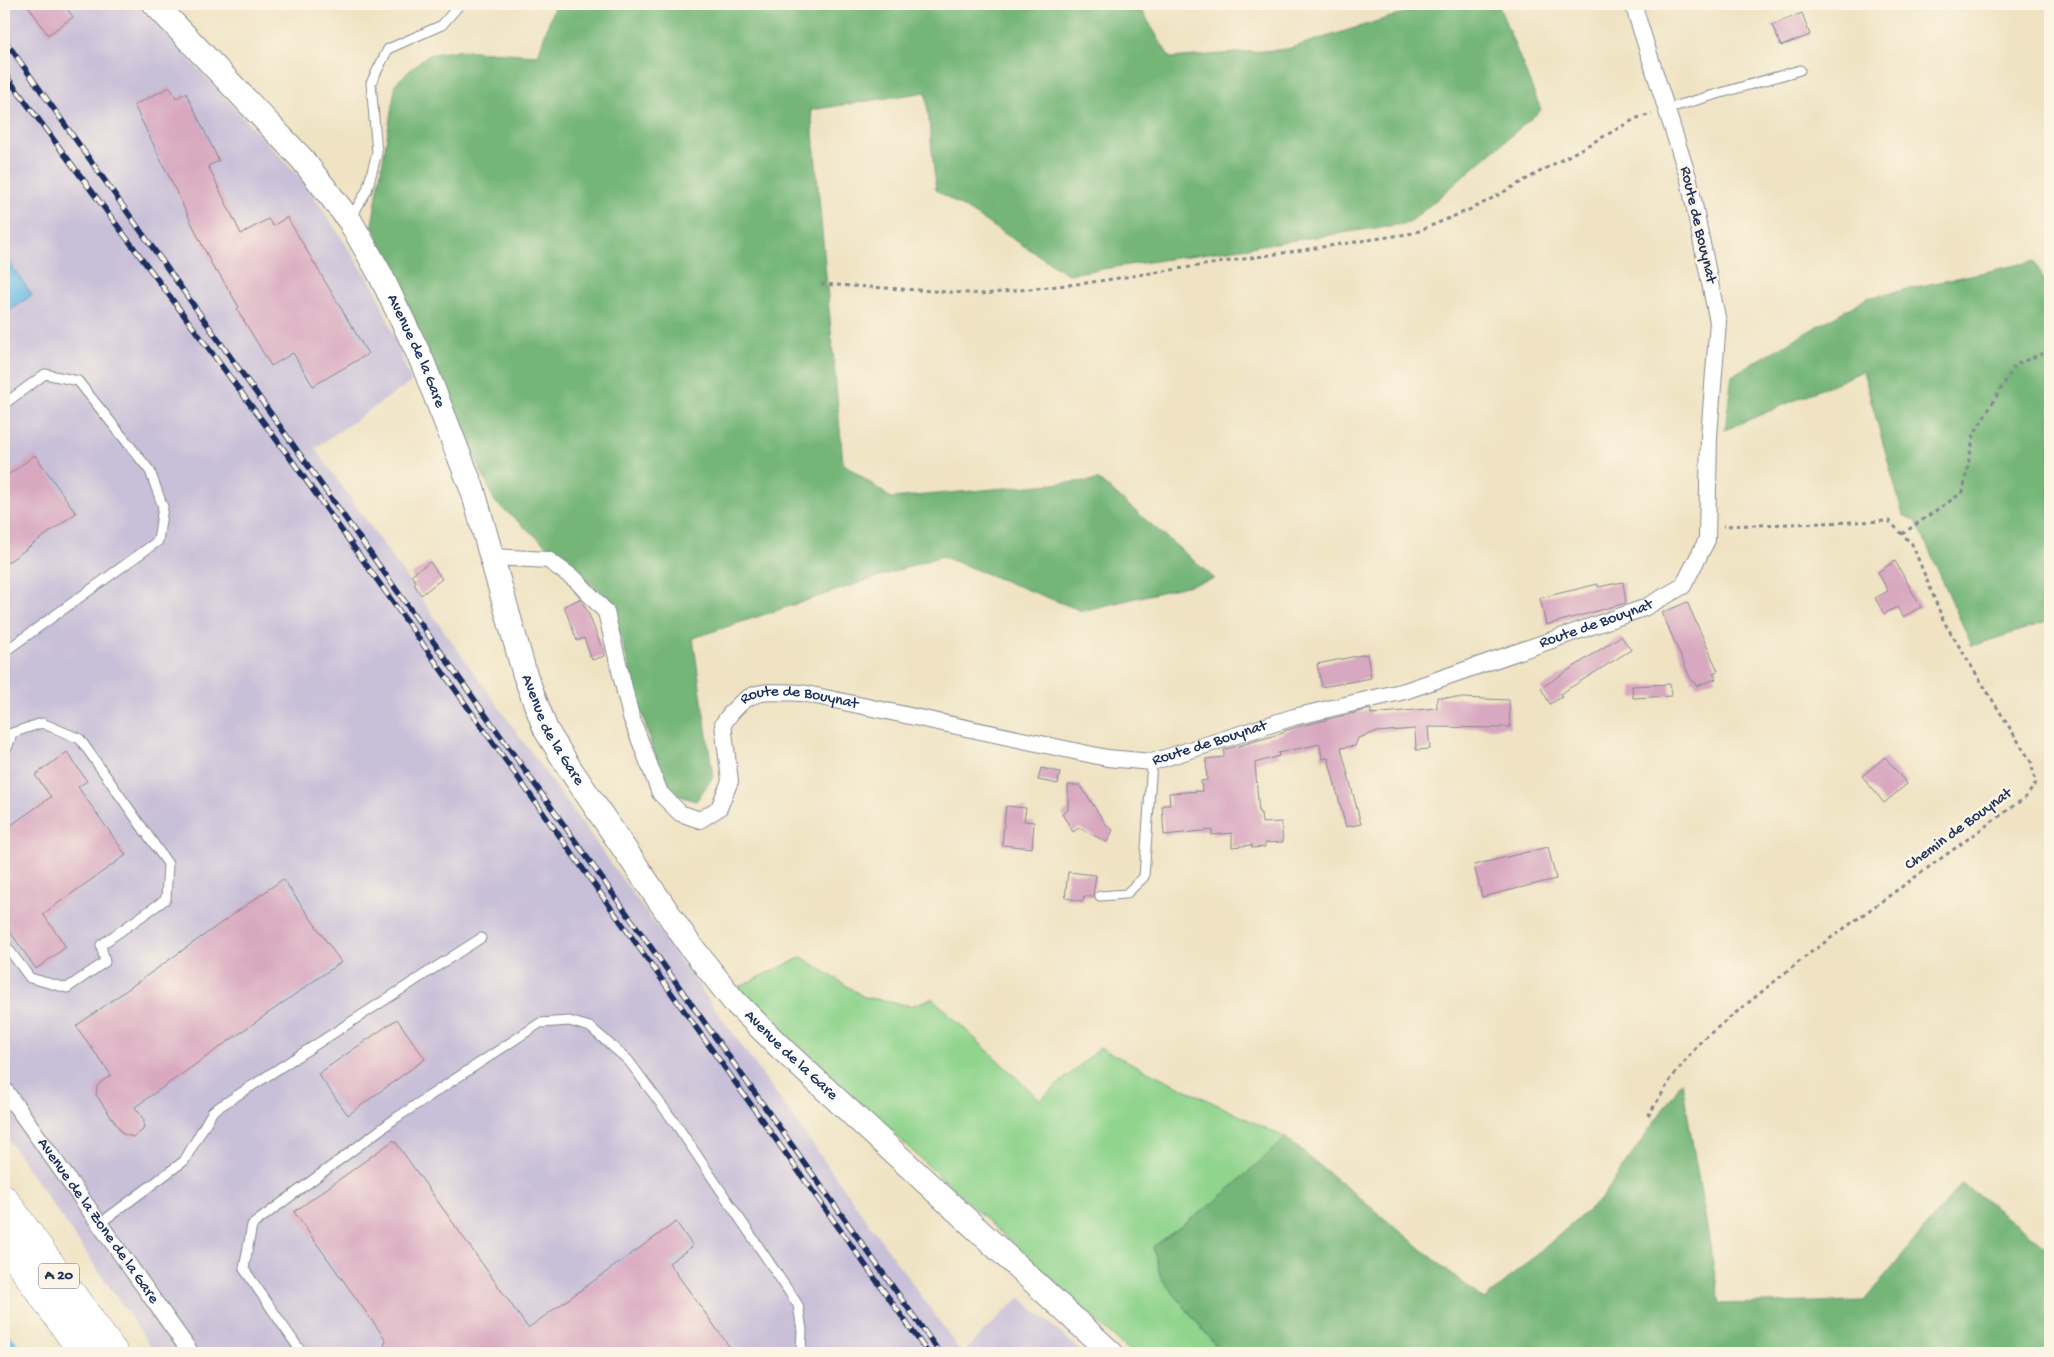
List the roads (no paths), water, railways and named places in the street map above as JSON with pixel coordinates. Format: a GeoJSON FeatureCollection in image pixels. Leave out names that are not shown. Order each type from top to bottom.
{"type":"FeatureCollection","features":[{"type":"Feature","properties":{"kind":"highway","name":"A 20"},"geometry":{"type":"LineString","coordinates":[[4,1199],[114,1353]]}},
{"type":"Feature","properties":{"kind":"highway","name":"A 20"},"geometry":{"type":"LineString","coordinates":[[4,1241],[83,1353]]}},
{"type":"Feature","properties":{"kind":"street","name":"Avenue de la Gare"},"geometry":{"type":"LineString","coordinates":[[155,4],[302,159],[350,221],[380,274],[422,361],[473,491],[525,675],[546,730],[570,769],[689,944],[733,1000],[782,1050],[1111,1353]]}},
{"type":"Feature","properties":{"kind":"street","name":"Route de Bouynat"},"geometry":{"type":"LineString","coordinates":[[493,557],[548,560],[576,580],[606,612],[631,717],[660,793],[680,813],[700,820],[719,808],[730,781],[723,724],[736,706],[758,692],[802,693],[1107,758],[1152,762],[1294,716],[1405,691],[1644,608],[1683,586],[1707,540],[1709,436],[1718,322],[1688,180],[1633,4]]}},
{"type":"Feature","properties":{"kind":"street","name":"Avenue de la Zone de la Gare"},"geometry":{"type":"LineString","coordinates":[[4,1089],[191,1353]]}},
{"type":"Feature","properties":{"kind":"lane"},"geometry":{"type":"LineString","coordinates":[[350,221],[367,190],[377,153],[371,82],[388,49],[442,25],[460,4]]}},
{"type":"Feature","properties":{"kind":"lane"},"geometry":{"type":"LineString","coordinates":[[1666,109],[1800,70]]}},
{"type":"Feature","properties":{"kind":"lane"},"geometry":{"type":"LineString","coordinates":[[4,404],[45,374],[78,381],[150,471],[163,507],[158,541],[4,652]]}},
{"type":"Feature","properties":{"kind":"lane"},"geometry":{"type":"LineString","coordinates":[[4,749],[8,746],[12,733],[42,724],[80,739],[168,864],[166,899],[101,945],[105,962],[67,988],[30,978],[4,943]]}},
{"type":"Feature","properties":{"kind":"lane"},"geometry":{"type":"LineString","coordinates":[[1100,896],[1126,894],[1144,877],[1152,762]]}},
{"type":"Feature","properties":{"kind":"lane"},"geometry":{"type":"LineString","coordinates":[[99,1224],[184,1161],[213,1111],[481,938]]}},
{"type":"Feature","properties":{"kind":"lane"},"geometry":{"type":"LineString","coordinates":[[302,1353],[244,1269],[252,1225],[396,1118],[540,1023],[569,1021],[590,1028],[628,1060],[678,1128],[798,1305],[802,1330],[801,1353]]}},
{"type":"Feature","properties":{"kind":"water"},"geometry":{"type":"Polygon","coordinates":[[[4,255],[32,295],[4,315],[4,255]]]}},
{"type":"Feature","properties":{"kind":"railway"},"geometry":{"type":"LineString","coordinates":[[4,39],[940,1353]]}},
{"type":"Feature","properties":{"kind":"railway"},"geometry":{"type":"LineString","coordinates":[[4,73],[293,462],[928,1353]]}}]}
